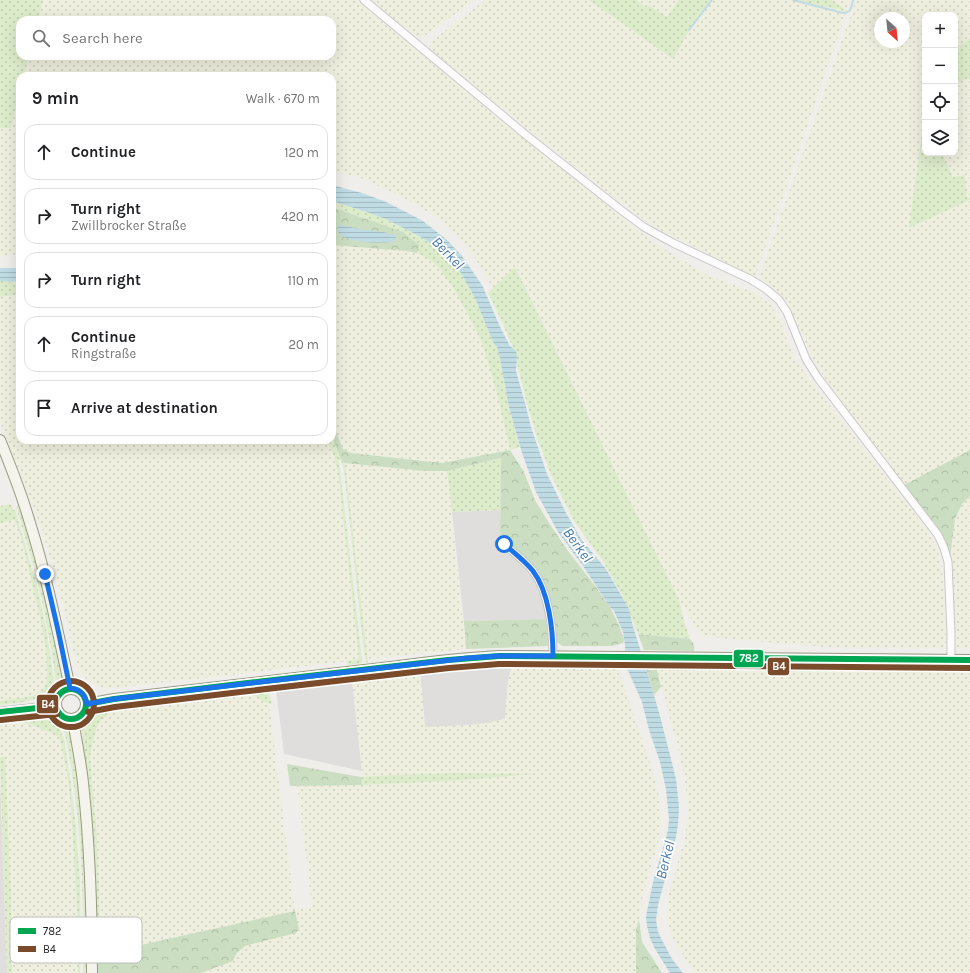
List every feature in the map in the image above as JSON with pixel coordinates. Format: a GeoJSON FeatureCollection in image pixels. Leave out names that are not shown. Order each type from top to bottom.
{"type":"FeatureCollection","features":[{"type":"Feature","properties":{"kind":"main road"},"geometry":{"type":"LineString","coordinates":[[0,440],[30,523],[58,630],[70,688]]}},
{"type":"Feature","properties":{"kind":"main road"},"geometry":{"type":"LineString","coordinates":[[87,704],[121,698],[468,658],[499,656],[970,660]]}},
{"type":"Feature","properties":{"kind":"main road"},"geometry":{"type":"LineString","coordinates":[[74,688],[82,692],[87,704],[84,712],[77,718],[68,719],[57,711],[56,701],[65,690],[74,688]]}},
{"type":"Feature","properties":{"kind":"main road"},"geometry":{"type":"LineString","coordinates":[[73,719],[83,782],[90,867],[92,917]]}},
{"type":"Feature","properties":{"kind":"street"},"geometry":{"type":"LineString","coordinates":[[364,0],[526,135],[644,227],[673,243],[750,279],[766,289],[779,300],[787,312],[806,359],[818,378],[938,536],[944,548],[948,562],[949,578],[951,633],[950,660]]}},
{"type":"Feature","properties":{"kind":"street"},"geometry":{"type":"LineString","coordinates":[[504,544],[530,568],[544,590],[550,618],[553,656]]}},
{"type":"Feature","properties":{"kind":"street"},"geometry":{"type":"LineString","coordinates":[[0,712],[56,706]]}},
{"type":"Feature","properties":{"kind":"shaded area"},"geometry":{"type":"Polygon","coordinates":[[[500,510],[500,533],[530,571],[541,590],[547,619],[464,621],[452,512],[500,510]]]}},
{"type":"Feature","properties":{"kind":"shaded area"},"geometry":{"type":"Polygon","coordinates":[[[512,663],[508,682],[505,719],[487,723],[425,728],[420,671],[468,665],[512,663]]]}},
{"type":"Feature","properties":{"kind":"shaded area"},"geometry":{"type":"Polygon","coordinates":[[[352,679],[362,771],[284,754],[276,690],[352,679]]]}},
{"type":"Feature","properties":{"kind":"shaded area"},"geometry":{"type":"Polygon","coordinates":[[[0,777],[4,891],[7,973],[0,973],[0,777]]]}},
{"type":"Feature","properties":{"kind":"green space"},"geometry":{"type":"Polygon","coordinates":[[[0,0],[43,0],[39,16],[16,16],[16,60],[28,60],[25,72],[16,72],[16,107],[11,128],[0,128],[0,0]]]}},
{"type":"Feature","properties":{"kind":"green space"},"geometry":{"type":"Polygon","coordinates":[[[43,0],[357,0],[488,110],[645,236],[706,274],[755,293],[771,305],[780,320],[794,357],[806,375],[927,530],[937,548],[942,569],[944,594],[946,643],[944,647],[825,647],[702,636],[697,631],[688,613],[679,600],[516,267],[493,288],[478,263],[462,241],[442,220],[404,198],[359,177],[336,172],[336,72],[25,72],[28,60],[336,60],[336,16],[39,16],[43,0]]]}},
{"type":"Feature","properties":{"kind":"green space"},"geometry":{"type":"Polygon","coordinates":[[[370,0],[474,0],[425,36],[419,38],[370,0]]]}},
{"type":"Feature","properties":{"kind":"green space"},"geometry":{"type":"Polygon","coordinates":[[[485,0],[589,0],[673,59],[692,26],[711,0],[797,0],[846,11],[832,0],[850,0],[756,275],[750,275],[654,227],[600,187],[433,52],[430,47],[432,41],[485,0]]]}},
{"type":"Feature","properties":{"kind":"green space"},"geometry":{"type":"Polygon","coordinates":[[[589,0],[636,0],[647,8],[649,5],[667,17],[679,0],[711,0],[692,26],[673,59],[589,0]]]}},
{"type":"Feature","properties":{"kind":"green space"},"geometry":{"type":"Polygon","coordinates":[[[636,0],[679,0],[667,18],[650,5],[647,8],[636,0]]]}},
{"type":"Feature","properties":{"kind":"green space"},"geometry":{"type":"Polygon","coordinates":[[[797,0],[832,0],[847,11],[821,6],[797,0]]]}},
{"type":"Feature","properties":{"kind":"green space"},"geometry":{"type":"Polygon","coordinates":[[[856,0],[970,0],[970,38],[958,48],[958,12],[922,12],[922,133],[910,228],[970,200],[970,450],[904,485],[824,377],[813,359],[787,301],[760,278],[856,0]]]}},
{"type":"Feature","properties":{"kind":"green space"},"geometry":{"type":"Polygon","coordinates":[[[970,38],[970,79],[963,80],[958,84],[958,48],[970,38]]]}},
{"type":"Feature","properties":{"kind":"green space"},"geometry":{"type":"Polygon","coordinates":[[[970,79],[970,198],[967,198],[953,177],[943,156],[958,156],[958,84],[963,80],[970,79]]]}},
{"type":"Feature","properties":{"kind":"green space"},"geometry":{"type":"Polygon","coordinates":[[[16,107],[16,254],[0,256],[0,128],[11,128],[16,107]]]}},
{"type":"Feature","properties":{"kind":"green space"},"geometry":{"type":"Polygon","coordinates":[[[922,131],[922,156],[943,156],[953,177],[965,175],[967,198],[970,198],[970,200],[909,228],[922,131]]]}},
{"type":"Feature","properties":{"kind":"green space"},"geometry":{"type":"Polygon","coordinates":[[[336,202],[388,220],[421,237],[432,244],[453,263],[461,273],[475,298],[494,344],[498,348],[509,407],[520,447],[510,450],[497,393],[482,342],[462,303],[439,268],[430,260],[417,253],[418,244],[403,232],[336,208],[336,202]]]}},
{"type":"Feature","properties":{"kind":"green space"},"geometry":{"type":"Polygon","coordinates":[[[336,208],[403,232],[419,245],[417,253],[336,245],[336,208]]]}},
{"type":"Feature","properties":{"kind":"green space"},"geometry":{"type":"Polygon","coordinates":[[[336,245],[417,253],[430,260],[439,268],[452,285],[482,342],[497,393],[510,450],[442,463],[351,453],[343,449],[336,431],[336,245]]]}},
{"type":"Feature","properties":{"kind":"green space"},"geometry":{"type":"Polygon","coordinates":[[[515,267],[679,600],[690,639],[638,634],[621,593],[602,560],[574,521],[552,477],[537,438],[514,351],[488,293],[515,267]]]}},
{"type":"Feature","properties":{"kind":"green space"},"geometry":{"type":"Polygon","coordinates":[[[0,281],[16,282],[16,295],[0,297],[0,281]]]}},
{"type":"Feature","properties":{"kind":"green space"},"geometry":{"type":"Polygon","coordinates":[[[16,295],[16,444],[329,444],[334,456],[338,473],[359,660],[111,688],[93,684],[85,677],[77,666],[58,585],[41,527],[0,422],[0,297],[16,295]]]}},
{"type":"Feature","properties":{"kind":"green space"},"geometry":{"type":"Polygon","coordinates":[[[336,431],[343,449],[351,453],[442,463],[510,450],[524,472],[535,500],[549,523],[610,607],[619,625],[624,640],[623,643],[612,646],[562,646],[556,641],[546,589],[506,544],[500,533],[501,458],[447,471],[424,471],[345,463],[341,459],[335,444],[336,431]]]}},
{"type":"Feature","properties":{"kind":"green space"},"geometry":{"type":"Polygon","coordinates":[[[329,444],[335,444],[341,459],[339,461],[362,660],[362,663],[348,665],[347,661],[359,659],[338,473],[334,456],[329,444]]]}},
{"type":"Feature","properties":{"kind":"green space"},"geometry":{"type":"Polygon","coordinates":[[[970,450],[970,496],[962,504],[955,519],[950,557],[943,536],[904,485],[970,450]]]}},
{"type":"Feature","properties":{"kind":"green space"},"geometry":{"type":"Polygon","coordinates":[[[502,458],[500,510],[452,512],[447,471],[502,458]]]}},
{"type":"Feature","properties":{"kind":"green space"},"geometry":{"type":"Polygon","coordinates":[[[341,459],[345,463],[368,662],[366,662],[364,652],[344,471],[341,459]]]}},
{"type":"Feature","properties":{"kind":"green space"},"geometry":{"type":"Polygon","coordinates":[[[345,463],[424,471],[447,471],[466,649],[368,659],[345,463]]]}},
{"type":"Feature","properties":{"kind":"green space"},"geometry":{"type":"Polygon","coordinates":[[[970,496],[970,648],[955,648],[953,643],[950,557],[955,519],[962,504],[970,496]]]}},
{"type":"Feature","properties":{"kind":"green space"},"geometry":{"type":"Polygon","coordinates":[[[11,504],[13,510],[15,510],[37,586],[47,633],[54,682],[52,690],[46,696],[24,702],[0,705],[0,701],[33,696],[46,686],[47,680],[46,649],[42,626],[22,541],[15,520],[0,523],[0,506],[11,504]]]}},
{"type":"Feature","properties":{"kind":"green space"},"geometry":{"type":"Polygon","coordinates":[[[20,506],[25,518],[41,578],[59,659],[61,681],[56,681],[41,596],[16,507],[20,506]]]}},
{"type":"Feature","properties":{"kind":"green space"},"geometry":{"type":"Polygon","coordinates":[[[15,520],[22,541],[42,626],[46,649],[47,680],[46,686],[33,696],[0,701],[0,523],[15,520]]]}},
{"type":"Feature","properties":{"kind":"green space"},"geometry":{"type":"Polygon","coordinates":[[[547,619],[548,646],[466,649],[464,621],[547,619]]]}},
{"type":"Feature","properties":{"kind":"green space"},"geometry":{"type":"Polygon","coordinates":[[[638,634],[690,639],[694,646],[694,651],[644,650],[638,634]]]}},
{"type":"Feature","properties":{"kind":"green space"},"geometry":{"type":"Polygon","coordinates":[[[644,660],[653,660],[656,667],[661,687],[654,695],[644,660]]]}},
{"type":"Feature","properties":{"kind":"green space"},"geometry":{"type":"Polygon","coordinates":[[[725,662],[806,662],[807,665],[815,665],[815,663],[863,663],[865,666],[729,666],[725,662]]]}},
{"type":"Feature","properties":{"kind":"green space"},"geometry":{"type":"Polygon","coordinates":[[[457,663],[459,666],[350,679],[349,676],[457,663]]]}},
{"type":"Feature","properties":{"kind":"green space"},"geometry":{"type":"Polygon","coordinates":[[[512,663],[618,668],[651,766],[658,791],[661,812],[659,839],[642,899],[636,929],[636,973],[201,973],[233,961],[236,954],[245,946],[256,943],[295,911],[142,945],[142,917],[99,917],[97,837],[90,756],[98,724],[109,713],[130,705],[247,690],[269,704],[295,910],[312,907],[297,786],[451,781],[529,775],[455,773],[361,777],[362,771],[352,679],[420,671],[425,727],[468,725],[505,719],[508,682],[512,663]]]}},
{"type":"Feature","properties":{"kind":"green space"},"geometry":{"type":"Polygon","coordinates":[[[879,664],[970,664],[970,667],[878,666],[879,664]]]}},
{"type":"Feature","properties":{"kind":"green space"},"geometry":{"type":"Polygon","coordinates":[[[656,667],[970,667],[970,973],[695,973],[677,947],[670,932],[667,918],[667,904],[670,889],[685,838],[688,818],[688,803],[678,748],[656,667]]]}},
{"type":"Feature","properties":{"kind":"green space"},"geometry":{"type":"Polygon","coordinates":[[[345,676],[345,680],[275,689],[279,684],[345,676]]]}},
{"type":"Feature","properties":{"kind":"green space"},"geometry":{"type":"Polygon","coordinates":[[[261,686],[267,691],[272,704],[262,700],[247,690],[130,705],[109,713],[98,724],[90,756],[97,837],[99,884],[99,917],[94,917],[83,754],[83,719],[94,709],[106,706],[138,700],[261,686]]]}},
{"type":"Feature","properties":{"kind":"green space"},"geometry":{"type":"Polygon","coordinates":[[[50,713],[57,715],[67,724],[73,742],[83,816],[87,917],[83,917],[81,859],[72,772],[65,733],[50,713]]]}},
{"type":"Feature","properties":{"kind":"green space"},"geometry":{"type":"Polygon","coordinates":[[[48,717],[60,729],[64,739],[76,828],[80,883],[81,917],[77,917],[71,813],[63,752],[59,737],[24,722],[30,718],[48,717]]]}},
{"type":"Feature","properties":{"kind":"green space"},"geometry":{"type":"Polygon","coordinates":[[[0,722],[24,722],[44,731],[53,733],[59,737],[64,756],[72,819],[77,917],[10,917],[10,919],[4,757],[0,757],[0,722]]]}},
{"type":"Feature","properties":{"kind":"green space"},"geometry":{"type":"Polygon","coordinates":[[[0,757],[5,757],[11,896],[10,963],[12,963],[12,973],[7,973],[0,757]]]}},
{"type":"Feature","properties":{"kind":"green space"},"geometry":{"type":"Polygon","coordinates":[[[287,764],[361,777],[362,785],[290,786],[287,764]]]}},
{"type":"Feature","properties":{"kind":"green space"},"geometry":{"type":"Polygon","coordinates":[[[455,773],[536,774],[451,781],[362,785],[361,777],[392,775],[455,773]]]}},
{"type":"Feature","properties":{"kind":"green space"},"geometry":{"type":"Polygon","coordinates":[[[295,911],[299,929],[296,933],[245,946],[236,954],[233,961],[201,973],[96,973],[96,963],[142,963],[142,945],[295,911]]]}},
{"type":"Feature","properties":{"kind":"green space"},"geometry":{"type":"Polygon","coordinates":[[[639,920],[642,942],[662,973],[636,973],[636,929],[639,920]]]}},
{"type":"Feature","properties":{"kind":"green space"},"geometry":{"type":"Polygon","coordinates":[[[12,963],[78,963],[78,973],[12,973],[12,963]]]}},
{"type":"Feature","properties":{"kind":"green space"},"geometry":{"type":"Polygon","coordinates":[[[78,963],[80,963],[80,973],[78,973],[78,963]]]}},
{"type":"Feature","properties":{"kind":"green space"},"geometry":{"type":"Polygon","coordinates":[[[83,963],[89,963],[89,973],[83,973],[83,963]]]}},
{"type":"Feature","properties":{"kind":"water","name":"Berkel"},"geometry":{"type":"Polygon","coordinates":[[[336,186],[384,201],[423,221],[447,240],[462,256],[482,285],[501,329],[510,346],[516,351],[516,371],[531,427],[547,474],[566,513],[581,539],[606,569],[629,609],[660,716],[676,779],[679,806],[678,825],[675,842],[658,905],[656,920],[658,932],[664,944],[672,959],[683,973],[670,973],[655,949],[647,926],[647,911],[654,878],[668,830],[669,819],[666,789],[660,762],[649,730],[642,702],[625,664],[623,632],[614,611],[558,532],[536,492],[522,453],[509,407],[498,348],[494,344],[475,298],[461,273],[453,263],[432,244],[388,220],[336,202],[336,186]]]}},
{"type":"Feature","properties":{"kind":"water"},"geometry":{"type":"Polygon","coordinates":[[[338,225],[387,233],[396,236],[395,241],[375,243],[352,240],[340,234],[337,230],[338,225]]]}},
{"type":"Feature","properties":{"kind":"water"},"geometry":{"type":"Polygon","coordinates":[[[0,268],[16,268],[16,282],[0,281],[0,268]]]}},
{"type":"Feature","properties":{"kind":"waterway"},"geometry":{"type":"LineString","coordinates":[[689,30],[712,0]]}},
{"type":"Feature","properties":{"kind":"waterway"},"geometry":{"type":"LineString","coordinates":[[793,0],[843,13],[850,11],[853,0]]}},
{"type":"Feature","properties":{"kind":"transit line","name":"782"},"geometry":{"type":"LineString","coordinates":[[87,704],[114,699],[239,684],[448,660],[499,656],[970,660]]}},
{"type":"Feature","properties":{"kind":"transit line","name":"B4"},"geometry":{"type":"LineString","coordinates":[[88,712],[115,707],[240,692],[449,668],[499,664],[970,668]]}},
{"type":"Feature","properties":{"kind":"transit line","name":"B4"},"geometry":{"type":"LineString","coordinates":[[76,681],[88,687],[93,695],[94,704],[93,713],[88,721],[80,726],[66,727],[54,721],[49,713],[48,699],[54,687],[62,682],[76,681]]}},
{"type":"Feature","properties":{"kind":"transit line","name":"782"},"geometry":{"type":"LineString","coordinates":[[71,689],[82,693],[86,704],[82,715],[71,719],[60,715],[56,704],[60,693],[71,689]]}},
{"type":"Feature","properties":{"kind":"transit line","name":"782"},"geometry":{"type":"LineString","coordinates":[[0,712],[56,706]]}},
{"type":"Feature","properties":{"kind":"transit line","name":"B4"},"geometry":{"type":"LineString","coordinates":[[1,720],[57,714]]}},
{"type":"Feature","properties":{"kind":"route"},"geometry":{"type":"LineString","coordinates":[[45,574],[70,688],[74,688],[82,692],[87,704],[114,699],[303,676],[468,658],[499,656],[553,656],[550,618],[544,590],[534,572],[504,544]]}}]}
